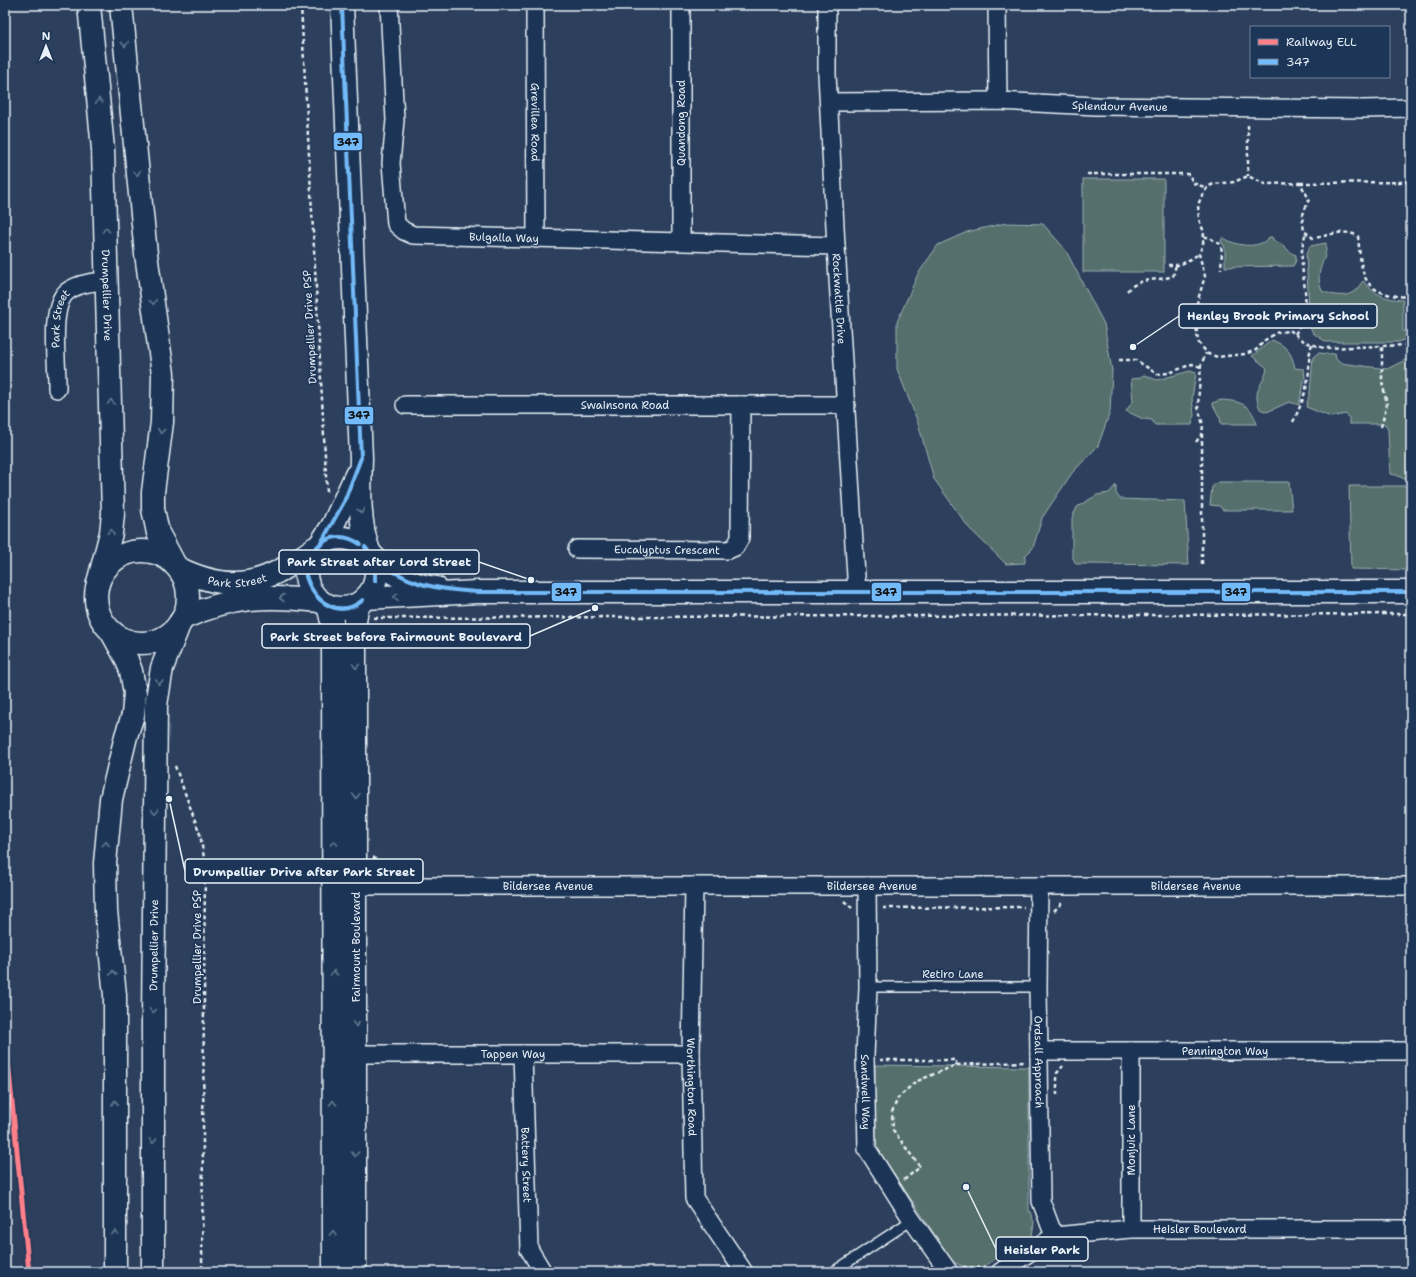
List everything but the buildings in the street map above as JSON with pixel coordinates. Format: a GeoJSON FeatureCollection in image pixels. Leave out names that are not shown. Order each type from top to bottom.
{"type":"FeatureCollection","features":[{"type":"Feature","properties":{"kind":"main road","name":"Drumpellier Drive"},"geometry":{"type":"LineString","coordinates":[[89,5],[103,149],[113,514],[111,533],[98,584]]}},
{"type":"Feature","properties":{"kind":"main road"},"geometry":{"type":"LineString","coordinates":[[111,631],[125,640],[145,643],[165,637],[182,620],[188,603],[186,582],[176,567],[158,533],[153,509],[152,492],[162,422],[163,374],[146,254],[121,5]]}},
{"type":"Feature","properties":{"kind":"main road"},"geometry":{"type":"LineString","coordinates":[[342,5],[361,458],[360,502],[365,539],[376,565],[376,577],[373,589],[364,600]]}},
{"type":"Feature","properties":{"kind":"main road"},"geometry":{"type":"LineString","coordinates":[[361,458],[346,498],[333,525],[307,562],[306,574],[310,589],[324,603],[340,608],[348,607],[364,600],[477,592],[1411,592]]}},
{"type":"Feature","properties":{"kind":"main road"},"geometry":{"type":"LineString","coordinates":[[318,546],[332,538],[345,537],[356,540],[388,570],[410,582],[427,587],[477,592]]}},
{"type":"Feature","properties":{"kind":"main road","name":"Park Street"},"geometry":{"type":"LineString","coordinates":[[176,567],[198,578],[215,582],[250,582],[283,571],[318,546]]}},
{"type":"Feature","properties":{"kind":"main road"},"geometry":{"type":"LineString","coordinates":[[115,1272],[115,995],[106,911],[105,863],[111,799],[126,736],[133,715],[135,693],[127,660],[111,631],[104,623],[98,609],[96,594],[98,584],[109,566],[117,559],[131,552],[147,552],[157,554],[176,567]]}},
{"type":"Feature","properties":{"kind":"main road","name":"Park Street"},"geometry":{"type":"LineString","coordinates":[[182,620],[210,606],[242,599],[296,598],[324,603]]}},
{"type":"Feature","properties":{"kind":"main road","name":"Fairmount Boulevard"},"geometry":{"type":"LineString","coordinates":[[356,1272],[355,621],[357,608],[364,600]]}},
{"type":"Feature","properties":{"kind":"main road","name":"Fairmount Boulevard"},"geometry":{"type":"LineString","coordinates":[[324,603],[331,617],[333,633],[334,1272]]}},
{"type":"Feature","properties":{"kind":"main road","name":"Drumpellier Drive"},"geometry":{"type":"LineString","coordinates":[[154,1272],[153,1018],[156,704],[162,668],[182,620]]}},
{"type":"Feature","properties":{"kind":"street","name":"Bulgalla Way"},"geometry":{"type":"LineString","coordinates":[[390,5],[395,120],[391,163],[396,224],[404,231],[413,235],[836,246]]}},
{"type":"Feature","properties":{"kind":"street","name":"Grevillea Road"},"geometry":{"type":"LineString","coordinates":[[535,5],[536,239]]}},
{"type":"Feature","properties":{"kind":"street","name":"Quandong Road"},"geometry":{"type":"LineString","coordinates":[[681,5],[681,241]]}},
{"type":"Feature","properties":{"kind":"street","name":"Rockwattle Drive"},"geometry":{"type":"LineString","coordinates":[[827,5],[827,74],[857,593]]}},
{"type":"Feature","properties":{"kind":"street"},"geometry":{"type":"LineString","coordinates":[[997,5],[998,101]]}},
{"type":"Feature","properties":{"kind":"street","name":"Splendour Avenue"},"geometry":{"type":"LineString","coordinates":[[829,102],[998,101],[1096,106],[1363,109],[1411,108]]}},
{"type":"Feature","properties":{"kind":"street","name":"Park Street"},"geometry":{"type":"LineString","coordinates":[[57,389],[56,315],[59,302],[67,292],[75,287],[107,281]]}},
{"type":"Feature","properties":{"kind":"street","name":"Swainsona Road"},"geometry":{"type":"LineString","coordinates":[[405,406],[846,405]]}},
{"type":"Feature","properties":{"kind":"street","name":"Eucalyptus Crescent"},"geometry":{"type":"LineString","coordinates":[[576,549],[728,550],[735,546],[740,538],[741,406]]}},
{"type":"Feature","properties":{"kind":"street","name":"Bildersee Avenue"},"geometry":{"type":"LineString","coordinates":[[334,886],[1411,886]]}},
{"type":"Feature","properties":{"kind":"street","name":"Worthington Road"},"geometry":{"type":"LineString","coordinates":[[694,886],[691,1054],[694,1198],[744,1272]]}},
{"type":"Feature","properties":{"kind":"street","name":"Sandwell Way"},"geometry":{"type":"LineString","coordinates":[[867,886],[868,987],[865,1056],[867,1149],[912,1220],[955,1269]]}},
{"type":"Feature","properties":{"kind":"street","name":"Ordsall Approach"},"geometry":{"type":"LineString","coordinates":[[1039,886],[1038,987],[1033,1056],[1041,1201],[1054,1236]]}},
{"type":"Feature","properties":{"kind":"street","name":"Pennington Way"},"geometry":{"type":"LineString","coordinates":[[1033,1056],[1068,1051],[1411,1051]]}},
{"type":"Feature","properties":{"kind":"street","name":"Monjuic Lane"},"geometry":{"type":"LineString","coordinates":[[1131,1051],[1131,1229]]}},
{"type":"Feature","properties":{"kind":"street","name":"Tappen Way"},"geometry":{"type":"LineString","coordinates":[[334,1054],[691,1054]]}},
{"type":"Feature","properties":{"kind":"street","name":"Battery Street"},"geometry":{"type":"LineString","coordinates":[[523,1054],[528,1249],[543,1272]]}},
{"type":"Feature","properties":{"kind":"street","name":"Heisler Boulevard"},"geometry":{"type":"LineString","coordinates":[[993,1268],[1054,1236],[1131,1229],[1411,1229]]}},
{"type":"Feature","properties":{"kind":"lane","name":"Retiro Lane"},"geometry":{"type":"LineString","coordinates":[[868,987],[1038,987]]}},
{"type":"Feature","properties":{"kind":"lane"},"geometry":{"type":"LineString","coordinates":[[833,1272],[912,1220]]}},
{"type":"Feature","properties":{"kind":"path","name":"Drumpellier Drive PSP"},"geometry":{"type":"LineString","coordinates":[[301,5],[327,498]]}},
{"type":"Feature","properties":{"kind":"path"},"geometry":{"type":"LineString","coordinates":[[1248,125],[1248,176]]}},
{"type":"Feature","properties":{"kind":"path"},"geometry":{"type":"LineString","coordinates":[[1087,174],[1189,174],[1193,183],[1207,188]]}},
{"type":"Feature","properties":{"kind":"path"},"geometry":{"type":"LineString","coordinates":[[1411,182],[1265,184],[1248,176],[1234,182],[1214,184],[1207,188],[1198,205],[1199,220],[1204,232],[1199,254],[1205,276],[1198,303],[1196,324],[1198,342],[1206,352],[1218,357],[1245,354],[1256,350],[1266,340],[1278,332],[1291,331],[1312,344],[1324,348],[1411,345]]}},
{"type":"Feature","properties":{"kind":"path"},"geometry":{"type":"LineString","coordinates":[[1300,183],[1309,199],[1302,218],[1304,231],[1313,238],[1329,236],[1338,232],[1350,232],[1358,236],[1360,262],[1364,278],[1372,288],[1384,295],[1411,297]]}},
{"type":"Feature","properties":{"kind":"path"},"geometry":{"type":"LineString","coordinates":[[1295,334],[1304,318],[1306,298],[1301,254],[1306,233]]}},
{"type":"Feature","properties":{"kind":"path"},"geometry":{"type":"LineString","coordinates":[[1204,237],[1208,237],[1220,244],[1222,251],[1221,269]]}},
{"type":"Feature","properties":{"kind":"path"},"geometry":{"type":"LineString","coordinates":[[1168,265],[1180,265],[1199,254]]}},
{"type":"Feature","properties":{"kind":"path"},"geometry":{"type":"LineString","coordinates":[[1127,291],[1141,281],[1173,276],[1176,265]]}},
{"type":"Feature","properties":{"kind":"path"},"geometry":{"type":"LineString","coordinates":[[1293,422],[1302,405],[1312,344]]}},
{"type":"Feature","properties":{"kind":"path"},"geometry":{"type":"LineString","coordinates":[[1381,427],[1387,404],[1382,382],[1382,346]]}},
{"type":"Feature","properties":{"kind":"path"},"geometry":{"type":"LineString","coordinates":[[1202,567],[1203,425],[1198,407],[1201,366],[1206,352]]}},
{"type":"Feature","properties":{"kind":"path"},"geometry":{"type":"LineString","coordinates":[[1119,360],[1136,360],[1157,374],[1169,373],[1192,364],[1201,366]]}},
{"type":"Feature","properties":{"kind":"path"},"geometry":{"type":"LineString","coordinates":[[1196,442],[1202,434]]}},
{"type":"Feature","properties":{"kind":"path"},"geometry":{"type":"LineString","coordinates":[[372,625],[372,618],[1411,614]]}},
{"type":"Feature","properties":{"kind":"path","name":"Drumpellier Drive PSP"},"geometry":{"type":"LineString","coordinates":[[174,764],[200,834],[205,864],[202,1272]]}},
{"type":"Feature","properties":{"kind":"path"},"geometry":{"type":"LineString","coordinates":[[371,855],[390,872]]}},
{"type":"Feature","properties":{"kind":"path"},"geometry":{"type":"LineString","coordinates":[[1051,914],[1068,899]]}},
{"type":"Feature","properties":{"kind":"path"},"geometry":{"type":"LineString","coordinates":[[1057,1096],[1057,1073],[1068,1060],[1068,1051]]}},
{"type":"Feature","properties":{"kind":"path"},"geometry":{"type":"LineString","coordinates":[[880,1053],[880,1060]]}},
{"type":"Feature","properties":{"kind":"path"},"geometry":{"type":"LineString","coordinates":[[892,1189],[920,1167],[893,1130],[892,1112],[898,1098],[915,1082],[956,1064],[1033,1056]]}},
{"type":"Feature","properties":{"kind":"path"},"geometry":{"type":"LineString","coordinates":[[873,1060],[956,1060],[956,1064]]}},
{"type":"Feature","properties":{"kind":"path"},"geometry":{"type":"LineString","coordinates":[[955,1269],[993,1268]]}},
{"type":"Feature","properties":{"kind":"green space"},"geometry":{"type":"Polygon","coordinates":[[[1083,179],[1164,179],[1164,272],[1083,272],[1083,179]]]}},
{"type":"Feature","properties":{"kind":"green space"},"geometry":{"type":"Polygon","coordinates":[[[1006,223],[1043,224],[1065,249],[1104,324],[1112,370],[1110,412],[1098,446],[1072,473],[1042,518],[1033,548],[1025,556],[1025,563],[1006,564],[969,528],[934,479],[917,420],[897,369],[897,322],[918,274],[938,245],[967,232],[1006,223]]]}},
{"type":"Feature","properties":{"kind":"green space"},"geometry":{"type":"Polygon","coordinates":[[[1223,237],[1233,243],[1253,245],[1259,244],[1269,237],[1272,237],[1274,241],[1282,244],[1290,252],[1296,255],[1296,261],[1293,266],[1225,267],[1225,248],[1221,241],[1223,237]]]}},
{"type":"Feature","properties":{"kind":"green space"},"geometry":{"type":"Polygon","coordinates":[[[1326,243],[1325,255],[1319,277],[1322,291],[1335,295],[1348,295],[1356,290],[1363,281],[1376,293],[1391,299],[1403,300],[1403,331],[1410,332],[1410,337],[1399,342],[1326,342],[1313,333],[1308,322],[1309,307],[1306,254],[1310,246],[1326,243]]]}},
{"type":"Feature","properties":{"kind":"green space"},"geometry":{"type":"Polygon","coordinates":[[[1272,340],[1282,345],[1288,351],[1295,368],[1304,369],[1305,378],[1299,405],[1289,402],[1267,412],[1260,409],[1257,392],[1267,368],[1252,356],[1272,340]]]}},
{"type":"Feature","properties":{"kind":"green space"},"geometry":{"type":"Polygon","coordinates":[[[1318,353],[1335,354],[1336,359],[1340,363],[1387,369],[1411,357],[1411,482],[1396,475],[1390,474],[1388,430],[1385,424],[1349,424],[1349,418],[1346,414],[1331,417],[1306,407],[1310,392],[1313,357],[1318,353]]]}},
{"type":"Feature","properties":{"kind":"green space"},"geometry":{"type":"Polygon","coordinates":[[[1190,371],[1196,373],[1192,398],[1194,415],[1192,425],[1155,425],[1152,420],[1143,419],[1126,411],[1133,401],[1131,379],[1139,378],[1144,375],[1157,380],[1190,371]]]}},
{"type":"Feature","properties":{"kind":"green space"},"geometry":{"type":"Polygon","coordinates":[[[1221,400],[1234,401],[1244,405],[1252,412],[1257,424],[1221,424],[1220,418],[1212,403],[1221,400]]]}},
{"type":"Feature","properties":{"kind":"green space"},"geometry":{"type":"Polygon","coordinates":[[[1218,482],[1289,482],[1292,510],[1223,510],[1219,506],[1210,505],[1212,487],[1218,482]]]}},
{"type":"Feature","properties":{"kind":"green space"},"geometry":{"type":"Polygon","coordinates":[[[1116,485],[1116,493],[1120,499],[1185,501],[1189,565],[1076,564],[1072,556],[1072,518],[1077,507],[1097,495],[1109,493],[1116,485]]]}},
{"type":"Feature","properties":{"kind":"green space"},"geometry":{"type":"Polygon","coordinates":[[[1349,486],[1411,486],[1411,570],[1351,569],[1349,486]]]}},
{"type":"Feature","properties":{"kind":"green space"},"geometry":{"type":"Polygon","coordinates":[[[875,1065],[1029,1067],[1029,1210],[1034,1222],[1032,1237],[981,1268],[967,1268],[953,1262],[873,1142],[875,1065]]]}},
{"type":"Feature","properties":{"kind":"rail line","name":"ELL"},"geometry":{"type":"LineString","coordinates":[[5,1031],[29,1272]]}},
{"type":"Feature","properties":{"kind":"transit line","name":"347"},"geometry":{"type":"LineString","coordinates":[[321,543],[344,502],[361,458],[342,5]]}},
{"type":"Feature","properties":{"kind":"transit line","name":"347"},"geometry":{"type":"LineString","coordinates":[[306,576],[307,566],[311,556],[316,548],[323,542],[331,538],[340,537],[350,539],[360,544]]}},
{"type":"Feature","properties":{"kind":"transit line","name":"347"},"geometry":{"type":"LineString","coordinates":[[306,576],[307,565],[311,556],[325,541]]}},
{"type":"Feature","properties":{"kind":"transit line","name":"347"},"geometry":{"type":"LineString","coordinates":[[365,547],[371,555],[376,567],[375,581]]}},
{"type":"Feature","properties":{"kind":"transit line","name":"347"},"geometry":{"type":"LineString","coordinates":[[365,547],[373,563],[375,581]]}},
{"type":"Feature","properties":{"kind":"transit line","name":"347"},"geometry":{"type":"LineString","coordinates":[[371,554],[396,573],[420,584],[477,592],[1411,592]]}},
{"type":"Feature","properties":{"kind":"transit line","name":"347"},"geometry":{"type":"LineString","coordinates":[[306,576],[315,593],[328,605],[336,608],[345,608],[354,606],[363,600]]}},
{"type":"Feature","properties":{"kind":"transit line","name":"347"},"geometry":{"type":"LineString","coordinates":[[306,576],[314,594],[328,605],[336,608],[345,608],[354,606],[363,600]]}},
{"type":"Feature","properties":{"kind":"place","name":"Henley Brook Primary School"},"geometry":{"type":"Point","coordinates":[1133,347]}},
{"type":"Feature","properties":{"kind":"place","name":"Park Street after Lord Street"},"geometry":{"type":"Point","coordinates":[531,580]}},
{"type":"Feature","properties":{"kind":"place","name":"Park Street before Fairmount Boulevard"},"geometry":{"type":"Point","coordinates":[595,608]}},
{"type":"Feature","properties":{"kind":"place","name":"Drumpellier Drive after Park Street"},"geometry":{"type":"Point","coordinates":[169,799]}},
{"type":"Feature","properties":{"kind":"place","name":"Heisler Park"},"geometry":{"type":"Point","coordinates":[966,1187]}}]}
